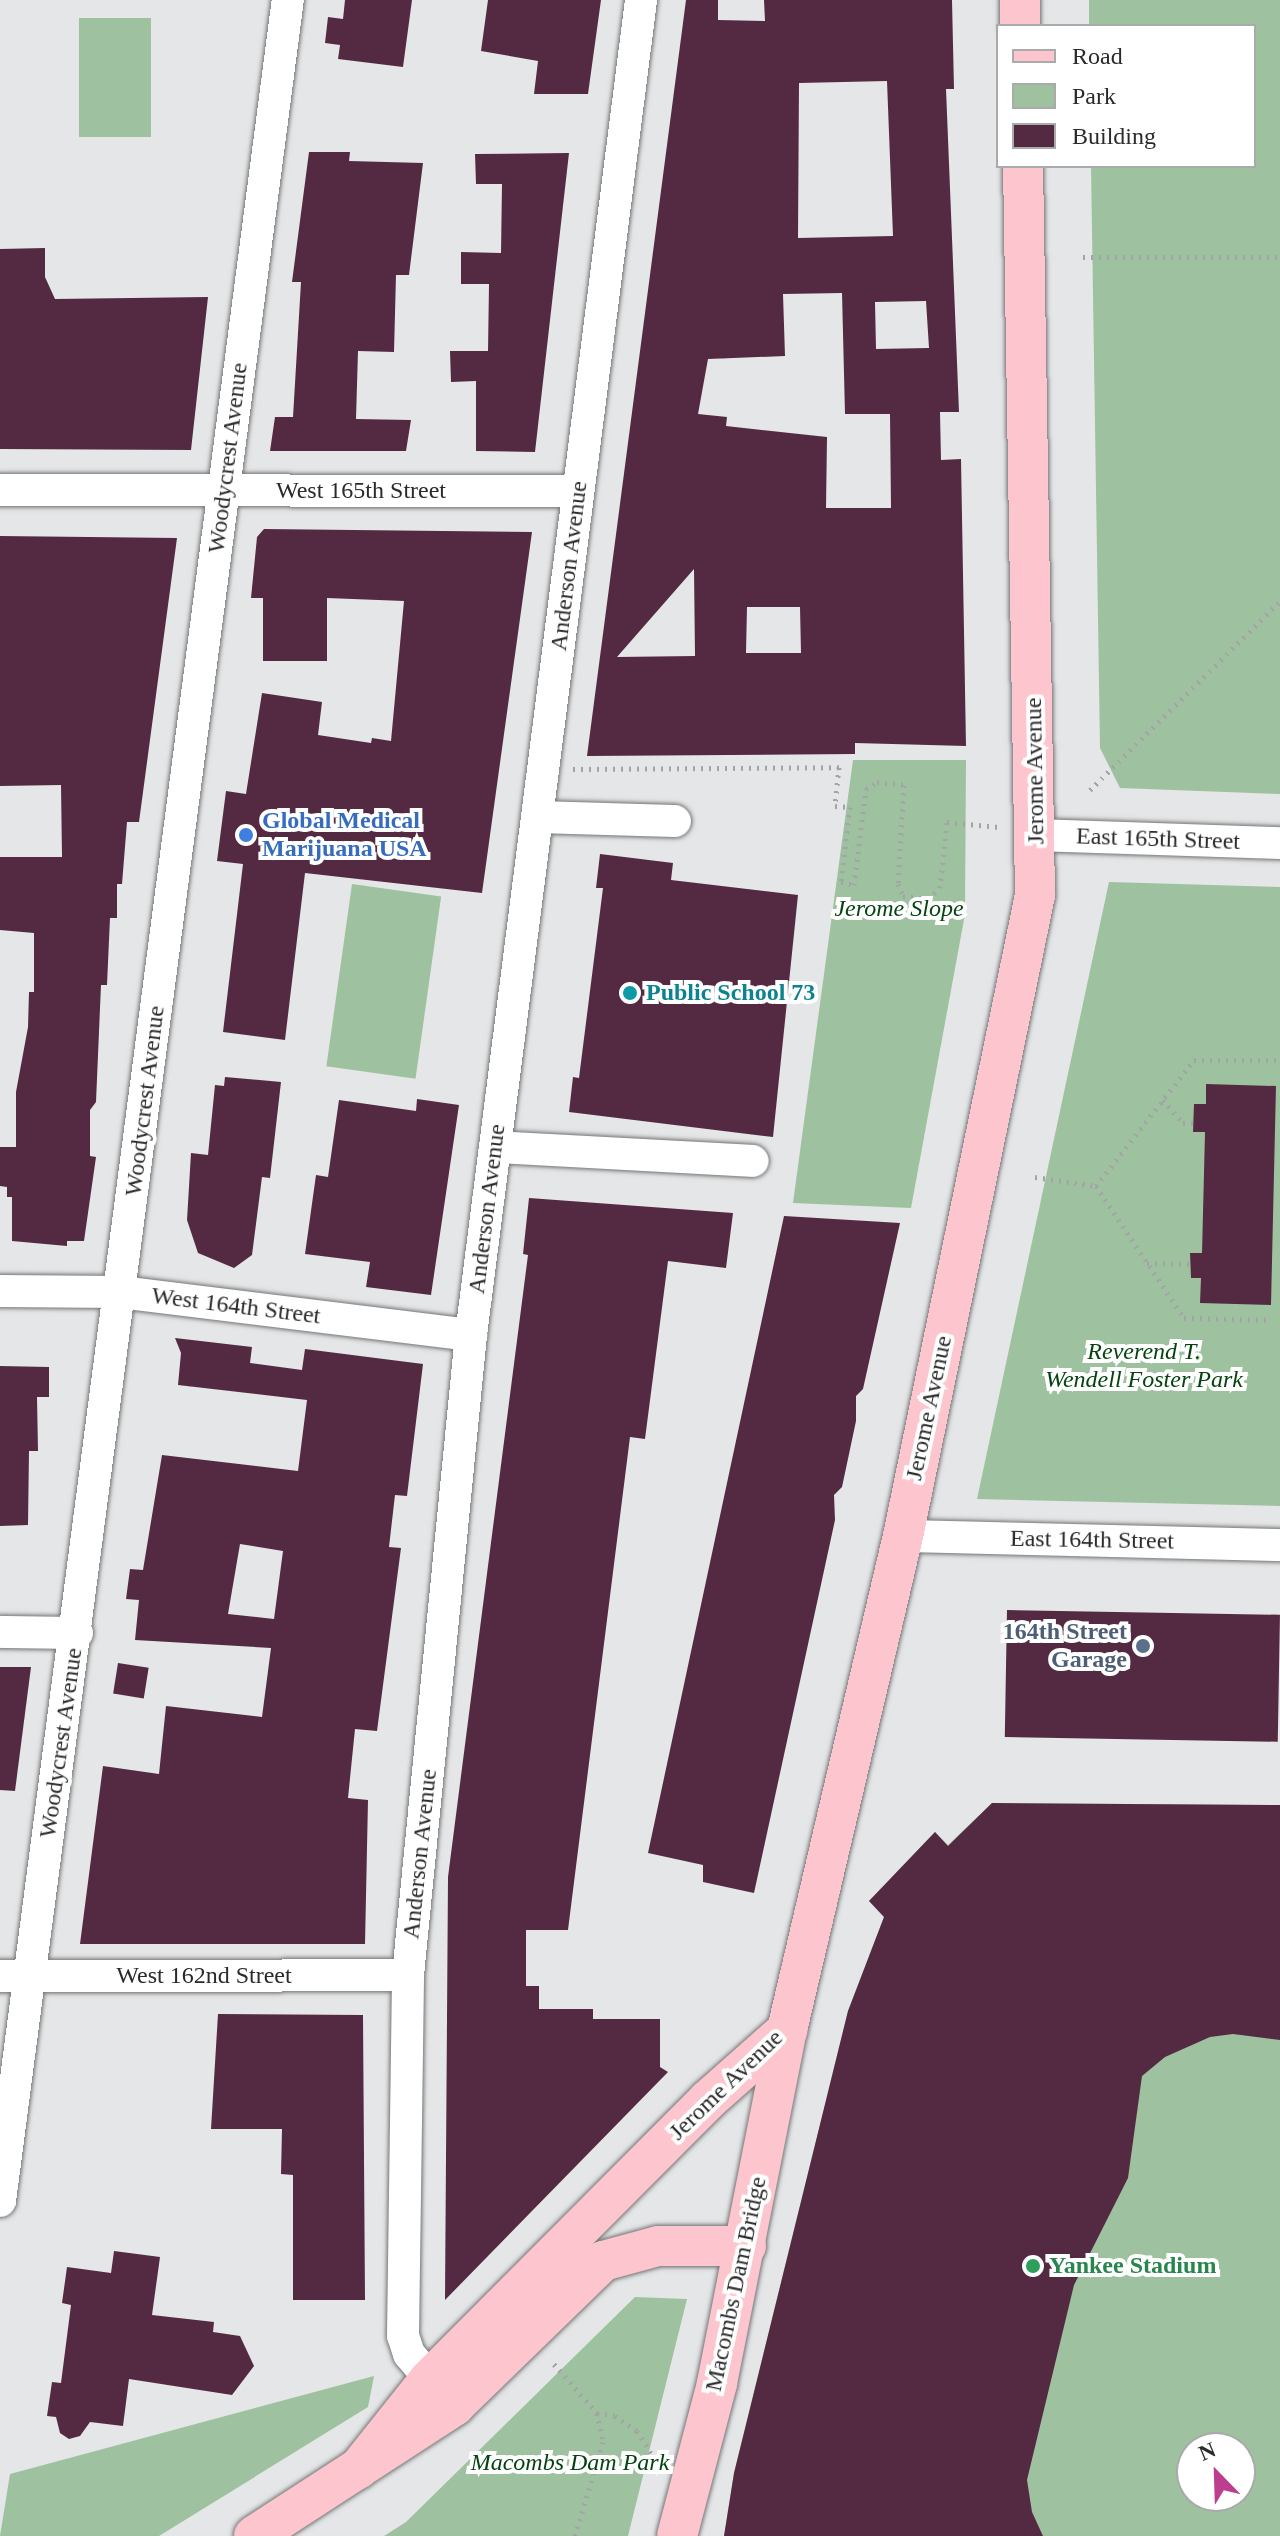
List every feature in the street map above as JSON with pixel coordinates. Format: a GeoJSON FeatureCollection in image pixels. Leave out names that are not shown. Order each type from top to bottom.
{"type":"FeatureCollection","features":[{"type":"Feature","properties":{"kind":"main road"},"geometry":{"type":"LineString","coordinates":[[1020,0],[1020,24]]}},
{"type":"Feature","properties":{"kind":"main road","name":"Jerome Avenue"},"geometry":{"type":"LineString","coordinates":[[442,2393],[708,2100],[787,2030],[903,1536],[1035,895],[1023,168]]}},
{"type":"Feature","properties":{"kind":"main road","name":"Macombs Dam Bridge"},"geometry":{"type":"LineString","coordinates":[[677,2536],[746,2246],[787,2030]]}},
{"type":"Feature","properties":{"kind":"main road","name":"Jerome Avenue"},"geometry":{"type":"LineString","coordinates":[[254,2536],[358,2469],[442,2393],[603,2261],[658,2246],[746,2246]]}},
{"type":"Feature","properties":{"kind":"street","name":"Woodycrest Avenue"},"geometry":{"type":"LineString","coordinates":[[0,2201],[14,1976],[77,1633],[288,0]]}},
{"type":"Feature","properties":{"kind":"street","name":"Anderson Avenue"},"geometry":{"type":"LineString","coordinates":[[442,2393],[409,2354],[401,2317],[408,1975],[471,1335],[641,0]]}},
{"type":"Feature","properties":{"kind":"street","name":"West 165th Street"},"geometry":{"type":"LineString","coordinates":[[0,490],[578,491]]}},
{"type":"Feature","properties":{"kind":"street"},"geometry":{"type":"LineString","coordinates":[[537,817],[675,821]]}},
{"type":"Feature","properties":{"kind":"street","name":"East 165th Street"},"geometry":{"type":"LineString","coordinates":[[1036,835],[1280,843]]}},
{"type":"Feature","properties":{"kind":"street"},"geometry":{"type":"LineString","coordinates":[[495,1147],[753,1161]]}},
{"type":"Feature","properties":{"kind":"street","name":"West 164th Street"},"geometry":{"type":"LineString","coordinates":[[0,1291],[120,1292],[471,1335]]}},
{"type":"Feature","properties":{"kind":"street","name":"East 164th Street"},"geometry":{"type":"LineString","coordinates":[[903,1536],[1280,1545]]}},
{"type":"Feature","properties":{"kind":"street"},"geometry":{"type":"LineString","coordinates":[[0,1632],[77,1633]]}},
{"type":"Feature","properties":{"kind":"street","name":"West 162nd Street"},"geometry":{"type":"LineString","coordinates":[[14,1976],[408,1975]]}},
{"type":"Feature","properties":{"kind":"path"},"geometry":{"type":"LineString","coordinates":[[1083,257],[1280,257]]}},
{"type":"Feature","properties":{"kind":"path"},"geometry":{"type":"LineString","coordinates":[[1090,790],[1280,601]]}},
{"type":"Feature","properties":{"kind":"path"},"geometry":{"type":"LineString","coordinates":[[572,769],[839,767],[835,806],[850,807],[841,882],[854,885],[866,789],[877,782],[904,785],[898,884],[903,896],[916,898],[928,899],[940,888],[947,822],[1036,835]]}},
{"type":"Feature","properties":{"kind":"path"},"geometry":{"type":"LineString","coordinates":[[1096,1186],[1194,1060],[1277,1060]]}},
{"type":"Feature","properties":{"kind":"path"},"geometry":{"type":"LineString","coordinates":[[1163,1100],[1183,1123],[1194,1123]]}},
{"type":"Feature","properties":{"kind":"path"},"geometry":{"type":"LineString","coordinates":[[1035,1177],[1096,1186],[1184,1318],[1271,1320]]}},
{"type":"Feature","properties":{"kind":"path"},"geometry":{"type":"LineString","coordinates":[[1147,1263],[1190,1264]]}},
{"type":"Feature","properties":{"kind":"path"},"geometry":{"type":"LineString","coordinates":[[554,2364],[597,2413],[603,2442],[575,2536]]}},
{"type":"Feature","properties":{"kind":"path"},"geometry":{"type":"LineString","coordinates":[[597,2413],[615,2416],[637,2431],[659,2466]]}},
{"type":"Feature","properties":{"kind":"green space"},"geometry":{"type":"Polygon","coordinates":[[[1089,0],[1280,0],[1280,794],[1120,788],[1100,748],[1091,168],[1256,168],[1256,24],[1089,24],[1089,0]]]}},
{"type":"Feature","properties":{"kind":"green space"},"geometry":{"type":"Polygon","coordinates":[[[79,18],[151,18],[151,137],[79,137],[79,18]]]}},
{"type":"Feature","properties":{"kind":"green space","name":"Jerome Slope"},"geometry":{"type":"Polygon","coordinates":[[[853,760],[966,760],[965,914],[911,1208],[793,1203],[853,760]]]}},
{"type":"Feature","properties":{"kind":"green space","name":"Reverend T. Wendell Foster Park"},"geometry":{"type":"Polygon","coordinates":[[[1109,882],[1280,887],[1280,1506],[977,1499],[1109,882]]]}},
{"type":"Feature","properties":{"kind":"green space"},"geometry":{"type":"Polygon","coordinates":[[[352,884],[441,897],[416,1079],[326,1066],[352,884]]]}},
{"type":"Feature","properties":{"kind":"green space","name":"Yankee Stadium"},"geometry":{"type":"Polygon","coordinates":[[[992,1803],[1280,1805],[1280,2536],[724,2536],[734,2473],[848,2011],[884,1917],[869,1901],[935,1832],[948,1845],[992,1803]]]}},
{"type":"Feature","properties":{"kind":"green space","name":"Macombs Dam Park"},"geometry":{"type":"Polygon","coordinates":[[[635,2297],[687,2299],[628,2536],[384,2536],[406,2522],[635,2297]]]}},
{"type":"Feature","properties":{"kind":"green space"},"geometry":{"type":"Polygon","coordinates":[[[374,2376],[368,2407],[159,2536],[0,2536],[10,2474],[374,2376]]]}},
{"type":"Feature","properties":{"kind":"building"},"geometry":{"type":"Polygon","coordinates":[[[345,0],[412,0],[403,67],[338,59],[340,45],[325,43],[328,17],[343,19],[345,0]]]}},
{"type":"Feature","properties":{"kind":"building"},"geometry":{"type":"Polygon","coordinates":[[[488,0],[601,0],[588,94],[534,94],[538,61],[481,51],[488,0]]]}},
{"type":"Feature","properties":{"kind":"building"},"geometry":{"type":"Polygon","coordinates":[[[686,0],[718,0],[718,20],[765,21],[764,0],[952,0],[954,89],[946,89],[959,412],[940,412],[941,460],[961,459],[966,746],[855,743],[855,754],[587,756],[686,0]],[[887,81],[799,83],[798,238],[893,236],[887,81]],[[842,293],[783,294],[785,356],[708,359],[698,414],[727,417],[726,426],[827,437],[826,508],[891,508],[890,414],[845,414],[842,293]],[[926,301],[875,302],[876,349],[929,348],[926,301]],[[694,569],[617,657],[695,656],[694,569]],[[747,607],[746,653],[801,653],[800,607],[747,607]]]}},
{"type":"Feature","properties":{"kind":"building"},"geometry":{"type":"Polygon","coordinates":[[[309,152],[350,152],[349,161],[423,163],[409,275],[396,275],[394,352],[358,351],[356,419],[411,420],[406,451],[270,451],[275,417],[293,417],[301,282],[292,282],[309,152]]]}},
{"type":"Feature","properties":{"kind":"building"},"geometry":{"type":"Polygon","coordinates":[[[569,153],[535,452],[476,451],[476,381],[451,382],[450,351],[488,351],[489,284],[461,284],[461,252],[501,253],[502,184],[476,184],[475,154],[569,153]]]}},
{"type":"Feature","properties":{"kind":"building"},"geometry":{"type":"Polygon","coordinates":[[[45,248],[45,277],[55,299],[208,297],[191,450],[0,449],[0,249],[45,248]]]}},
{"type":"Feature","properties":{"kind":"building"},"geometry":{"type":"Polygon","coordinates":[[[264,529],[532,532],[482,893],[305,873],[285,1040],[223,1032],[243,864],[217,861],[226,791],[246,794],[262,693],[322,702],[318,735],[371,743],[372,738],[391,741],[404,601],[327,598],[327,661],[263,661],[263,598],[251,598],[257,537],[264,529]]]}},
{"type":"Feature","properties":{"kind":"building"},"geometry":{"type":"Polygon","coordinates":[[[0,536],[177,538],[139,822],[127,822],[122,884],[117,884],[117,918],[110,918],[107,985],[101,985],[96,1102],[90,1110],[90,1156],[96,1157],[84,1241],[67,1241],[67,1246],[12,1241],[12,1197],[7,1197],[7,1187],[0,1186],[0,1147],[16,1147],[16,1092],[28,1027],[29,992],[34,992],[34,933],[0,930],[0,857],[62,857],[61,785],[0,786],[0,536]]]}},
{"type":"Feature","properties":{"kind":"building"},"geometry":{"type":"Polygon","coordinates":[[[600,854],[673,863],[671,880],[798,895],[773,1137],[569,1112],[573,1077],[579,1078],[603,888],[596,888],[600,854]]]}},
{"type":"Feature","properties":{"kind":"building"},"geometry":{"type":"Polygon","coordinates":[[[225,1077],[281,1082],[270,1178],[262,1177],[252,1255],[234,1268],[198,1253],[187,1220],[191,1153],[208,1155],[215,1085],[224,1086],[225,1077]]]}},
{"type":"Feature","properties":{"kind":"building"},"geometry":{"type":"Polygon","coordinates":[[[1206,1084],[1276,1086],[1271,1305],[1200,1303],[1201,1278],[1191,1278],[1190,1253],[1202,1253],[1205,1132],[1193,1132],[1194,1104],[1206,1104],[1206,1084]]]}},
{"type":"Feature","properties":{"kind":"building"},"geometry":{"type":"Polygon","coordinates":[[[417,1099],[459,1105],[431,1295],[366,1287],[370,1262],[305,1254],[316,1175],[328,1177],[339,1100],[416,1111],[417,1099]]]}},
{"type":"Feature","properties":{"kind":"building"},"geometry":{"type":"Polygon","coordinates":[[[529,1198],[733,1213],[726,1268],[668,1261],[645,1439],[630,1437],[568,1930],[526,1930],[526,1986],[539,1986],[539,2009],[593,2009],[593,2019],[660,2019],[660,2067],[668,2072],[445,2300],[448,1877],[528,1255],[523,1254],[529,1198]]]}},
{"type":"Feature","properties":{"kind":"building"},"geometry":{"type":"Polygon","coordinates":[[[784,1216],[900,1223],[863,1389],[856,1396],[856,1421],[842,1487],[834,1495],[835,1520],[754,1893],[703,1882],[703,1865],[648,1853],[784,1216]]]}},
{"type":"Feature","properties":{"kind":"building"},"geometry":{"type":"Polygon","coordinates":[[[175,1338],[252,1347],[250,1363],[302,1370],[305,1349],[423,1364],[407,1496],[395,1495],[389,1547],[401,1548],[377,1731],[355,1729],[348,1798],[368,1800],[365,1944],[80,1944],[103,1766],[159,1774],[166,1706],[262,1717],[271,1648],[135,1640],[139,1600],[126,1599],[130,1569],[143,1570],[162,1455],[298,1471],[307,1400],[178,1385],[181,1353],[175,1338]],[[240,1544],[228,1614],[274,1619],[283,1551],[240,1544]]]}},
{"type":"Feature","properties":{"kind":"building"},"geometry":{"type":"Polygon","coordinates":[[[0,1366],[49,1367],[49,1397],[37,1397],[38,1451],[29,1451],[28,1525],[0,1526],[0,1366]]]}},
{"type":"Feature","properties":{"kind":"building","name":"164th Street Garage"},"geometry":{"type":"Polygon","coordinates":[[[1007,1610],[1280,1615],[1278,1742],[1005,1737],[1007,1610]]]}},
{"type":"Feature","properties":{"kind":"building"},"geometry":{"type":"Polygon","coordinates":[[[118,1663],[149,1668],[144,1698],[113,1694],[118,1663]]]}},
{"type":"Feature","properties":{"kind":"building"},"geometry":{"type":"Polygon","coordinates":[[[0,1667],[31,1667],[15,1791],[0,1790],[0,1667]]]}},
{"type":"Feature","properties":{"kind":"building","name":"Yankee Stadium"},"geometry":{"type":"Polygon","coordinates":[[[992,1803],[1280,1805],[1280,2040],[1233,2034],[1210,2037],[1165,2057],[1142,2076],[1128,2178],[1074,2285],[1027,2480],[1032,2512],[1043,2536],[724,2536],[734,2473],[848,2011],[884,1917],[869,1901],[935,1832],[948,1846],[992,1803]]]}},
{"type":"Feature","properties":{"kind":"building"},"geometry":{"type":"Polygon","coordinates":[[[218,2014],[363,2015],[365,2300],[293,2300],[293,2175],[281,2174],[282,2129],[211,2129],[218,2014]]]}},
{"type":"Feature","properties":{"kind":"building"},"geometry":{"type":"Polygon","coordinates":[[[114,2251],[160,2257],[152,2315],[214,2322],[213,2332],[240,2336],[254,2366],[232,2395],[129,2379],[123,2426],[90,2422],[80,2436],[69,2439],[60,2433],[56,2417],[47,2416],[52,2382],[61,2383],[71,2305],[62,2303],[67,2267],[111,2273],[114,2251]]]}},
{"type":"Feature","properties":{"kind":"place","name":"Global Medical Marijuana USA"},"geometry":{"type":"Point","coordinates":[246,835]}},
{"type":"Feature","properties":{"kind":"place","name":"Public School 73"},"geometry":{"type":"Point","coordinates":[630,993]}},
{"type":"Feature","properties":{"kind":"place","name":"164th Street Garage"},"geometry":{"type":"Point","coordinates":[1143,1646]}},
{"type":"Feature","properties":{"kind":"place","name":"Yankee Stadium"},"geometry":{"type":"Point","coordinates":[1033,2266]}}]}
